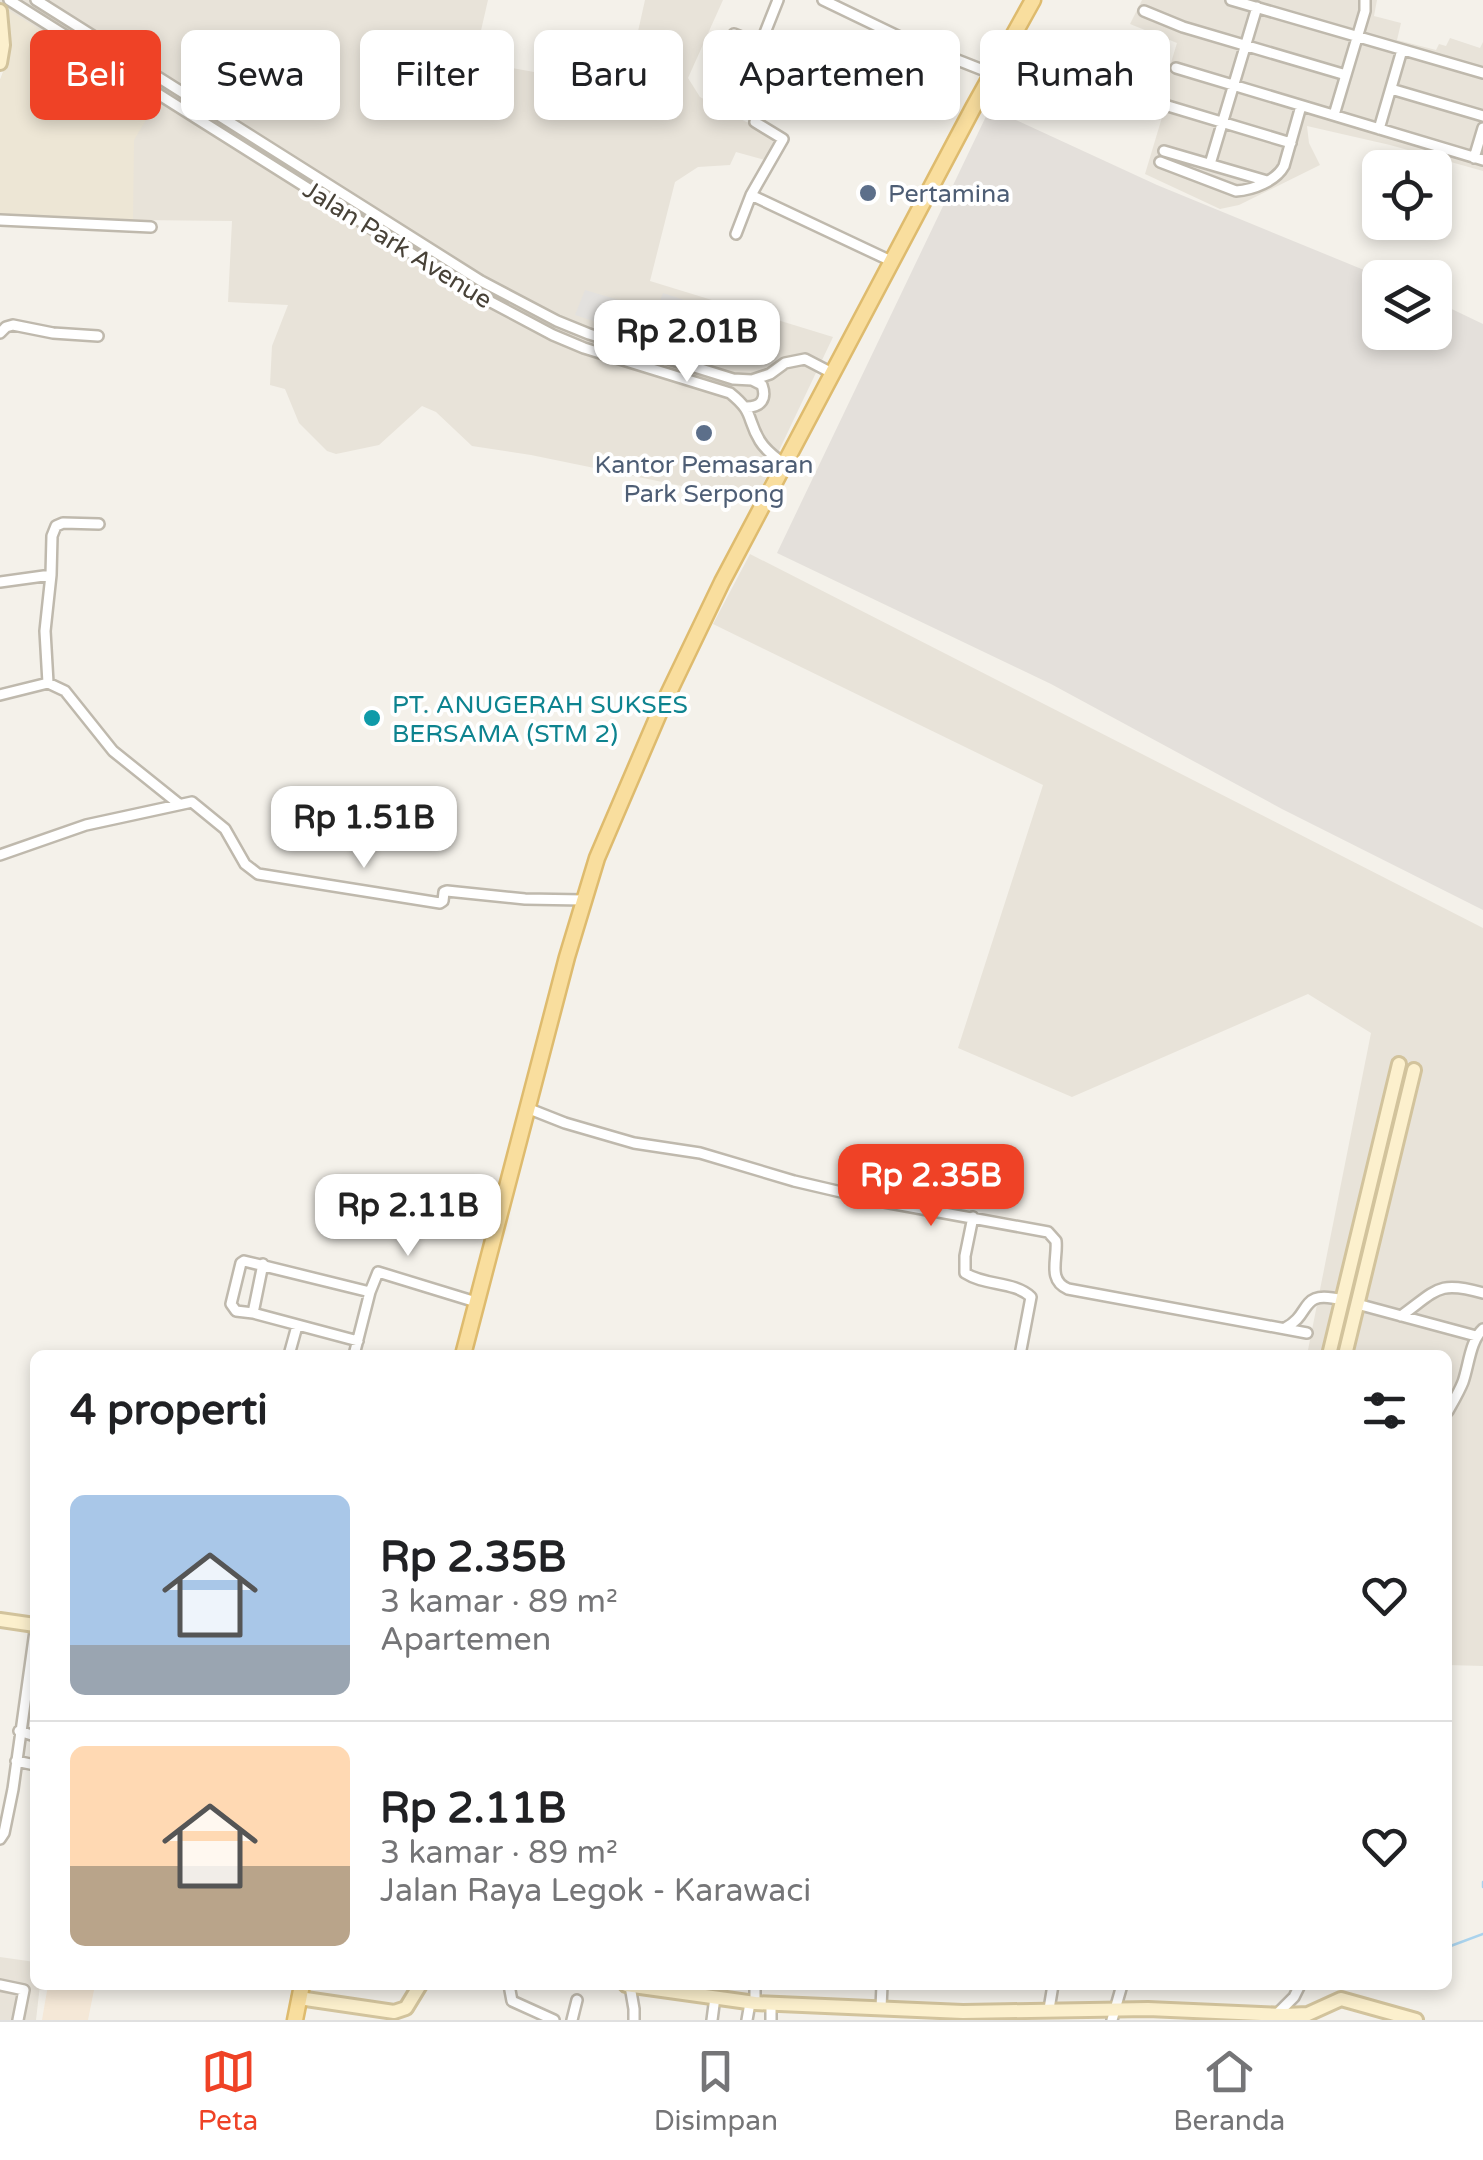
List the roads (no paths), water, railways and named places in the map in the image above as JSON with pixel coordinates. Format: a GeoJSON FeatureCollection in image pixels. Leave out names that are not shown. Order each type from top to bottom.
{"type":"FeatureCollection","features":[{"type":"Feature","properties":{"kind":"main road"},"geometry":{"type":"LineString","coordinates":[[1017,30],[1033,0]]}},
{"type":"Feature","properties":{"kind":"main road"},"geometry":{"type":"LineString","coordinates":[[464,1350],[597,858],[722,582],[980,96]]}},
{"type":"Feature","properties":{"kind":"main road"},"geometry":{"type":"LineString","coordinates":[[295,2020],[301,1992]]}},
{"type":"Feature","properties":{"kind":"street","name":"Jalan Park Avenue"},"geometry":{"type":"LineString","coordinates":[[9,0],[474,293],[566,341],[730,393],[747,406]]}},
{"type":"Feature","properties":{"kind":"street","name":"Jalan Park Avenue"},"geometry":{"type":"LineString","coordinates":[[36,0],[482,281],[557,321],[696,367],[752,380]]}},
{"type":"Feature","properties":{"kind":"street"},"geometry":{"type":"LineString","coordinates":[[766,30],[778,0]]}},
{"type":"Feature","properties":{"kind":"street"},"geometry":{"type":"LineString","coordinates":[[823,0],[904,39],[980,69]]}},
{"type":"Feature","properties":{"kind":"street"},"geometry":{"type":"LineString","coordinates":[[1232,0],[1483,74]]}},
{"type":"Feature","properties":{"kind":"street"},"geometry":{"type":"LineString","coordinates":[[1334,116],[1365,0]]}},
{"type":"Feature","properties":{"kind":"street"},"geometry":{"type":"LineString","coordinates":[[1210,164],[1257,8]]}},
{"type":"Feature","properties":{"kind":"street"},"geometry":{"type":"LineString","coordinates":[[1144,12],[1346,75]]}},
{"type":"Feature","properties":{"kind":"street"},"geometry":{"type":"LineString","coordinates":[[0,18],[0,64]]}},
{"type":"Feature","properties":{"kind":"street"},"geometry":{"type":"LineString","coordinates":[[1379,129],[1402,50]]}},
{"type":"Feature","properties":{"kind":"street"},"geometry":{"type":"LineString","coordinates":[[1176,68],[1479,159],[1483,128]]}},
{"type":"Feature","properties":{"kind":"street"},"geometry":{"type":"LineString","coordinates":[[1391,89],[1483,116]]}},
{"type":"Feature","properties":{"kind":"street"},"geometry":{"type":"LineString","coordinates":[[1160,162],[1236,191],[1248,190],[1280,174],[1302,106]]}},
{"type":"Feature","properties":{"kind":"street"},"geometry":{"type":"LineString","coordinates":[[1170,108],[1291,143]]}},
{"type":"Feature","properties":{"kind":"street"},"geometry":{"type":"LineString","coordinates":[[736,234],[751,195],[783,140],[756,120]]}},
{"type":"Feature","properties":{"kind":"street"},"geometry":{"type":"LineString","coordinates":[[1164,151],[1267,181]]}},
{"type":"Feature","properties":{"kind":"street"},"geometry":{"type":"LineString","coordinates":[[751,195],[891,261]]}},
{"type":"Feature","properties":{"kind":"street"},"geometry":{"type":"LineString","coordinates":[[0,220],[151,227]]}},
{"type":"Feature","properties":{"kind":"street"},"geometry":{"type":"LineString","coordinates":[[553,335],[557,321]]}},
{"type":"Feature","properties":{"kind":"street"},"geometry":{"type":"LineString","coordinates":[[0,334],[13,325],[98,336]]}},
{"type":"Feature","properties":{"kind":"street"},"geometry":{"type":"LineString","coordinates":[[566,341],[572,327]]}},
{"type":"Feature","properties":{"kind":"street"},"geometry":{"type":"LineString","coordinates":[[752,380],[785,363],[805,359],[832,373]]}},
{"type":"Feature","properties":{"kind":"street"},"geometry":{"type":"LineString","coordinates":[[692,382],[696,367]]}},
{"type":"Feature","properties":{"kind":"street"},"geometry":{"type":"LineString","coordinates":[[752,380],[762,386],[765,394],[762,402],[747,406],[757,437],[784,464]]}},
{"type":"Feature","properties":{"kind":"street"},"geometry":{"type":"LineString","coordinates":[[48,684],[44,631],[52,536],[56,526],[63,523],[99,524]]}},
{"type":"Feature","properties":{"kind":"street"},"geometry":{"type":"LineString","coordinates":[[0,582],[51,575]]}},
{"type":"Feature","properties":{"kind":"street"},"geometry":{"type":"LineString","coordinates":[[0,695],[48,684],[65,691],[114,751],[180,804]]}},
{"type":"Feature","properties":{"kind":"street"},"geometry":{"type":"LineString","coordinates":[[0,855],[86,826],[192,802],[225,829],[245,864],[258,874],[440,903],[446,891],[583,900]]}},
{"type":"Feature","properties":{"kind":"street"},"geometry":{"type":"LineString","coordinates":[[1330,1350],[1399,1064]]}},
{"type":"Feature","properties":{"kind":"street"},"geometry":{"type":"LineString","coordinates":[[1346,1350],[1414,1070]]}},
{"type":"Feature","properties":{"kind":"street"},"geometry":{"type":"LineString","coordinates":[[527,1108],[634,1143],[700,1153],[866,1198],[1048,1232],[1056,1241],[1056,1279],[1060,1286],[1307,1333]]}},
{"type":"Feature","properties":{"kind":"street"},"geometry":{"type":"LineString","coordinates":[[974,1217],[965,1273],[974,1279],[1023,1290],[1031,1297],[1021,1350]]}},
{"type":"Feature","properties":{"kind":"street"},"geometry":{"type":"LineString","coordinates":[[1357,1239],[1372,1243]]}},
{"type":"Feature","properties":{"kind":"street"},"geometry":{"type":"LineString","coordinates":[[358,1341],[236,1311],[231,1304],[241,1263],[246,1260],[264,1264],[370,1292]]}},
{"type":"Feature","properties":{"kind":"street"},"geometry":{"type":"LineString","coordinates":[[253,1313],[264,1264]]}},
{"type":"Feature","properties":{"kind":"street"},"geometry":{"type":"LineString","coordinates":[[355,1350],[378,1272],[476,1302]]}},
{"type":"Feature","properties":{"kind":"street"},"geometry":{"type":"LineString","coordinates":[[1402,1316],[1440,1288],[1455,1285],[1483,1294]]}},
{"type":"Feature","properties":{"kind":"street"},"geometry":{"type":"LineString","coordinates":[[1283,1329],[1293,1325],[1308,1302],[1324,1296],[1342,1300]]}},
{"type":"Feature","properties":{"kind":"street"},"geometry":{"type":"LineString","coordinates":[[1357,1304],[1479,1332],[1452,1404]]}},
{"type":"Feature","properties":{"kind":"street"},"geometry":{"type":"LineString","coordinates":[[290,1350],[297,1326]]}},
{"type":"Feature","properties":{"kind":"street"},"geometry":{"type":"LineString","coordinates":[[0,1620],[30,1627]]}},
{"type":"Feature","properties":{"kind":"street"},"geometry":{"type":"LineString","coordinates":[[0,1839],[13,1789],[30,1660]]}},
{"type":"Feature","properties":{"kind":"street"},"geometry":{"type":"LineString","coordinates":[[19,1731],[30,1734]]}},
{"type":"Feature","properties":{"kind":"street"},"geometry":{"type":"LineString","coordinates":[[16,1761],[30,1764]]}},
{"type":"Feature","properties":{"kind":"street"},"geometry":{"type":"LineString","coordinates":[[0,1788],[13,1789]]}},
{"type":"Feature","properties":{"kind":"street"},"geometry":{"type":"LineString","coordinates":[[0,1985],[24,1990],[18,2020]]}},
{"type":"Feature","properties":{"kind":"street"},"geometry":{"type":"LineString","coordinates":[[301,1992],[394,2012],[406,2008],[417,1990]]}},
{"type":"Feature","properties":{"kind":"street"},"geometry":{"type":"LineString","coordinates":[[510,1990],[512,2001],[554,2020]]}},
{"type":"Feature","properties":{"kind":"street"},"geometry":{"type":"LineString","coordinates":[[629,1990],[634,2020]]}},
{"type":"Feature","properties":{"kind":"street"},"geometry":{"type":"LineString","coordinates":[[663,1990],[753,2003],[963,2016],[1049,2009],[1113,2015],[1308,2014],[1340,2000],[1416,2020]]}},
{"type":"Feature","properties":{"kind":"street"},"geometry":{"type":"LineString","coordinates":[[747,2020],[754,1990]]}},
{"type":"Feature","properties":{"kind":"street"},"geometry":{"type":"LineString","coordinates":[[881,2008],[882,1990]]}},
{"type":"Feature","properties":{"kind":"street"},"geometry":{"type":"LineString","coordinates":[[1049,2009],[1052,1990]]}},
{"type":"Feature","properties":{"kind":"street"},"geometry":{"type":"LineString","coordinates":[[1113,2015],[1120,1990]]}},
{"type":"Feature","properties":{"kind":"street"},"geometry":{"type":"LineString","coordinates":[[1276,2015],[1298,1990]]}},
{"type":"Feature","properties":{"kind":"street"},"geometry":{"type":"LineString","coordinates":[[712,2020],[715,1996]]}},
{"type":"Feature","properties":{"kind":"street"},"geometry":{"type":"LineString","coordinates":[[572,2020],[577,2000]]}},
{"type":"Feature","properties":{"kind":"street"},"geometry":{"type":"LineString","coordinates":[[770,2020],[772,2004]]}},
{"type":"Feature","properties":{"kind":"waterway"},"geometry":{"type":"LineString","coordinates":[[1483,1882],[1483,1887]]}},
{"type":"Feature","properties":{"kind":"waterway"},"geometry":{"type":"LineString","coordinates":[[1452,1946],[1483,1934]]}},
{"type":"Feature","properties":{"kind":"place","name":"Pertamina"},"geometry":{"type":"Point","coordinates":[868,193]}},
{"type":"Feature","properties":{"kind":"place","name":"Kantor Pemasaran Park Serpong"},"geometry":{"type":"Point","coordinates":[704,433]}},
{"type":"Feature","properties":{"kind":"place","name":"PT. ANUGERAH SUKSES BERSAMA (STM 2)"},"geometry":{"type":"Point","coordinates":[372,718]}}]}
